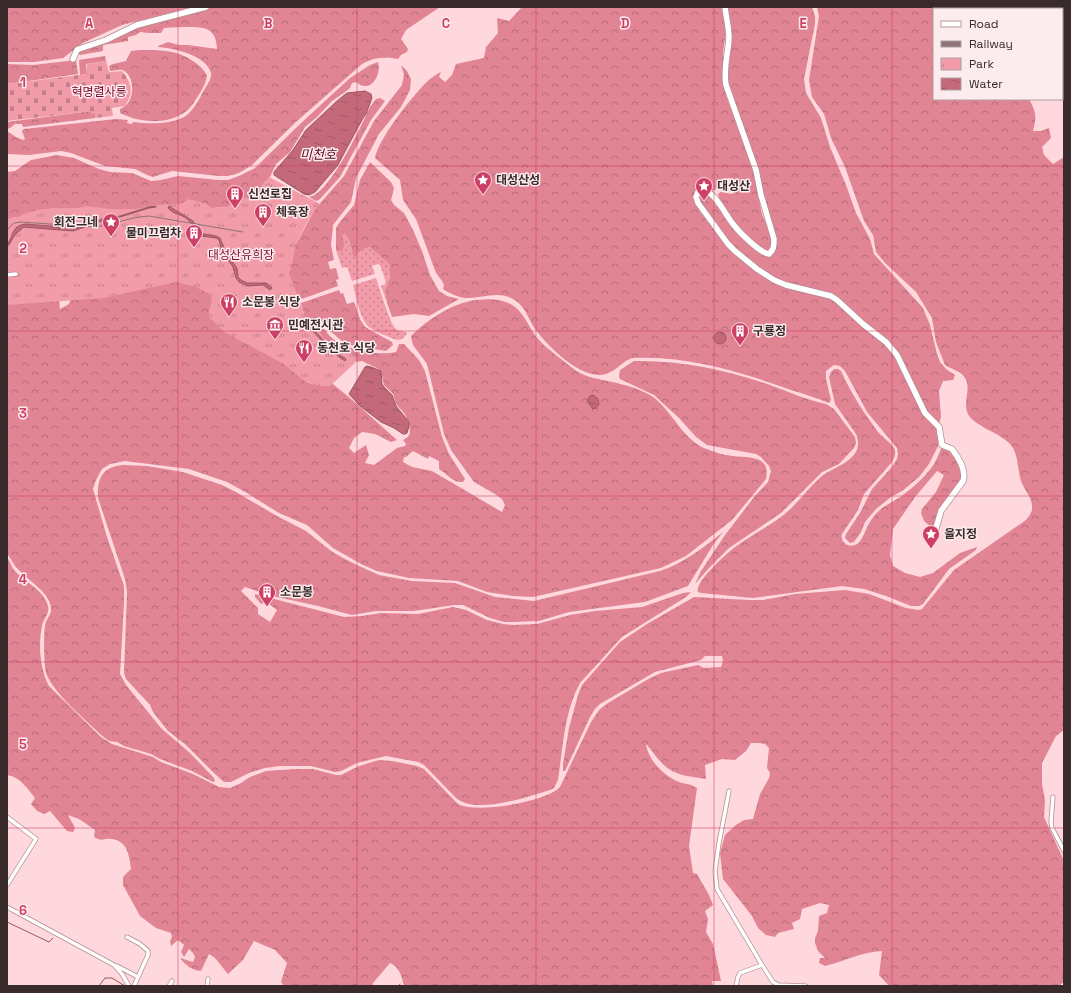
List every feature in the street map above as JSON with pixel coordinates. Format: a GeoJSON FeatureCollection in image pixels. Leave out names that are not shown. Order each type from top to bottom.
{"type":"FeatureCollection","features":[{"type":"Feature","properties":{"kind":"street"},"geometry":{"type":"LineString","coordinates":[[73,59],[76,50],[106,40],[136,25],[206,7]]}},
{"type":"Feature","properties":{"kind":"street"},"geometry":{"type":"LineString","coordinates":[[725,7],[729,39],[725,68],[726,85],[756,170],[762,202],[774,239],[773,250],[770,254],[766,254],[757,248],[733,225],[724,210],[709,191],[702,189],[698,192],[696,197],[698,203],[728,244],[757,269],[774,280],[786,285],[831,296],[886,342],[896,355],[925,413],[939,427],[942,445],[952,449],[962,467],[964,477],[963,481],[941,511],[936,528]]}},
{"type":"Feature","properties":{"kind":"street"},"geometry":{"type":"LineString","coordinates":[[7,275],[16,274]]}},
{"type":"Feature","properties":{"kind":"street"},"geometry":{"type":"LineString","coordinates":[[729,791],[715,871],[717,889],[773,982],[778,985],[806,986]]}},
{"type":"Feature","properties":{"kind":"street"},"geometry":{"type":"LineString","coordinates":[[1053,797],[1052,828],[1064,851]]}},
{"type":"Feature","properties":{"kind":"street"},"geometry":{"type":"LineString","coordinates":[[7,817],[36,839],[7,885]]}},
{"type":"Feature","properties":{"kind":"street"},"geometry":{"type":"LineString","coordinates":[[7,908],[138,977]]}},
{"type":"Feature","properties":{"kind":"street"},"geometry":{"type":"LineString","coordinates":[[127,937],[140,944],[148,951],[134,986]]}},
{"type":"Feature","properties":{"kind":"street"},"geometry":{"type":"LineString","coordinates":[[114,965],[122,974],[129,986]]}},
{"type":"Feature","properties":{"kind":"street"},"geometry":{"type":"LineString","coordinates":[[736,986],[740,973],[762,965]]}},
{"type":"Feature","properties":{"kind":"street"},"geometry":{"type":"LineString","coordinates":[[207,986],[208,979]]}},
{"type":"Feature","properties":{"kind":"street"},"geometry":{"type":"LineString","coordinates":[[169,986],[172,981]]}},
{"type":"Feature","properties":{"kind":"green space"},"geometry":{"type":"Polygon","coordinates":[[[7,7],[190,8],[122,25],[83,43],[63,58],[34,62],[7,62],[7,7]]]}},
{"type":"Feature","properties":{"kind":"green space"},"geometry":{"type":"Polygon","coordinates":[[[440,7],[406,30],[401,39],[408,49],[407,52],[401,55],[398,59],[380,58],[362,64],[296,122],[252,165],[239,173],[228,176],[219,176],[172,171],[153,177],[135,169],[105,166],[71,153],[61,151],[29,155],[7,154],[7,131],[23,140],[25,139],[22,131],[24,129],[116,119],[128,120],[127,123],[132,124],[133,122],[161,123],[175,121],[187,115],[199,100],[210,80],[211,73],[203,61],[196,57],[180,51],[158,46],[168,42],[179,45],[217,49],[215,38],[210,31],[196,27],[164,28],[161,33],[140,32],[136,35],[128,37],[128,41],[103,45],[103,51],[80,55],[77,52],[136,26],[206,8],[440,7]]]}},
{"type":"Feature","properties":{"kind":"green space"},"geometry":{"type":"Polygon","coordinates":[[[522,7],[723,7],[726,32],[723,53],[723,79],[727,98],[752,166],[762,214],[773,241],[770,250],[767,252],[753,241],[738,226],[721,202],[718,194],[721,192],[732,194],[739,190],[734,179],[728,178],[718,184],[718,188],[713,191],[705,187],[697,189],[694,192],[694,198],[700,212],[733,252],[784,287],[831,298],[880,339],[893,354],[922,411],[937,428],[938,432],[938,446],[929,464],[919,477],[876,509],[865,522],[861,532],[854,542],[850,543],[845,538],[846,534],[860,513],[872,489],[892,467],[898,454],[897,448],[867,412],[845,371],[840,366],[834,365],[826,371],[826,379],[831,400],[829,403],[733,371],[673,359],[632,358],[610,373],[596,375],[575,367],[555,351],[539,334],[524,310],[515,300],[499,295],[465,298],[453,295],[443,289],[444,285],[436,273],[416,219],[403,200],[400,180],[375,158],[383,139],[390,128],[423,85],[441,72],[439,77],[445,82],[452,75],[456,64],[484,58],[486,47],[498,33],[497,18],[509,21],[522,7]]]}},
{"type":"Feature","properties":{"kind":"green space"},"geometry":{"type":"Polygon","coordinates":[[[727,7],[812,7],[815,16],[815,24],[804,79],[806,93],[821,118],[830,147],[856,213],[870,239],[874,254],[923,308],[930,325],[940,362],[946,369],[955,375],[953,380],[943,381],[939,391],[941,417],[939,424],[924,408],[895,350],[838,299],[775,279],[758,267],[729,244],[701,205],[698,195],[704,191],[709,194],[716,206],[722,210],[732,225],[769,256],[774,254],[776,244],[727,81],[727,7]]]}},
{"type":"Feature","properties":{"kind":"green space"},"geometry":{"type":"Polygon","coordinates":[[[817,7],[946,7],[933,8],[933,100],[1030,100],[1035,114],[1033,131],[1041,131],[1049,128],[1051,138],[1042,147],[1044,155],[1053,164],[1064,157],[1064,730],[1056,736],[1042,763],[1042,784],[1045,800],[1044,817],[1064,861],[1064,981],[1060,986],[889,986],[879,975],[882,951],[860,955],[825,966],[819,963],[820,958],[825,958],[818,951],[815,938],[818,931],[819,916],[827,913],[829,905],[820,903],[802,909],[800,919],[792,923],[794,929],[778,933],[775,937],[766,935],[758,928],[752,916],[723,879],[720,853],[725,835],[744,820],[753,819],[760,794],[769,778],[770,773],[767,768],[769,748],[765,744],[758,743],[751,743],[746,751],[735,760],[722,759],[705,765],[706,779],[687,776],[670,770],[660,761],[646,744],[650,756],[662,772],[679,782],[697,788],[689,846],[693,873],[697,874],[713,905],[705,911],[708,919],[706,932],[713,944],[721,981],[712,981],[713,986],[404,986],[398,970],[390,963],[372,986],[284,986],[281,982],[287,963],[275,950],[254,941],[243,960],[228,974],[215,958],[209,954],[201,971],[189,967],[180,958],[193,962],[195,957],[193,953],[189,949],[184,957],[181,952],[184,945],[178,940],[171,946],[171,933],[156,928],[140,916],[123,885],[123,877],[131,869],[125,846],[117,840],[103,840],[94,837],[95,830],[79,819],[68,815],[75,828],[73,832],[67,831],[50,811],[44,814],[37,811],[31,804],[35,798],[19,780],[7,775],[7,558],[15,571],[43,595],[48,606],[48,612],[42,626],[40,649],[42,665],[49,686],[101,737],[112,744],[153,757],[161,762],[193,774],[219,787],[230,788],[250,777],[266,771],[313,769],[341,775],[359,766],[379,760],[392,761],[417,766],[424,769],[458,804],[467,807],[480,808],[526,802],[541,797],[560,787],[591,722],[599,710],[650,678],[661,673],[698,665],[704,668],[721,667],[723,661],[722,656],[705,656],[701,660],[655,672],[600,704],[590,717],[565,771],[563,771],[569,728],[582,685],[620,642],[647,624],[694,597],[763,600],[795,594],[845,590],[869,594],[906,608],[918,610],[922,609],[954,570],[1026,520],[1032,510],[1032,503],[1021,481],[1013,448],[1006,440],[981,426],[968,414],[966,410],[967,382],[965,378],[956,370],[945,365],[936,342],[932,318],[916,292],[885,263],[876,252],[873,235],[864,221],[845,167],[831,138],[824,114],[812,97],[809,80],[819,16],[817,7]]]}},
{"type":"Feature","properties":{"kind":"green space"},"geometry":{"type":"Polygon","coordinates":[[[1064,7],[1064,37],[1063,8],[996,8],[1064,7]]]}},
{"type":"Feature","properties":{"kind":"green space"},"geometry":{"type":"Polygon","coordinates":[[[141,50],[177,53],[191,59],[204,71],[207,76],[203,87],[192,105],[185,112],[167,120],[159,121],[143,120],[120,113],[120,109],[126,106],[132,95],[132,83],[130,77],[122,70],[110,71],[109,66],[126,61],[131,51],[141,50]]]}},
{"type":"Feature","properties":{"kind":"green space"},"geometry":{"type":"Polygon","coordinates":[[[105,56],[106,61],[86,64],[87,74],[80,75],[79,60],[105,56]]]}},
{"type":"Feature","properties":{"kind":"green space"},"geometry":{"type":"Polygon","coordinates":[[[76,60],[78,74],[7,84],[7,64],[33,65],[76,60]]]}},
{"type":"Feature","properties":{"kind":"green space","name":"혁명렬사릉"},"geometry":{"type":"Polygon","coordinates":[[[106,61],[109,72],[122,71],[131,88],[130,97],[125,106],[112,108],[113,116],[95,118],[95,114],[92,114],[91,111],[7,121],[7,84],[87,74],[87,64],[106,61]]]}},
{"type":"Feature","properties":{"kind":"green space"},"geometry":{"type":"Polygon","coordinates":[[[378,62],[379,67],[377,77],[371,85],[366,86],[356,82],[352,83],[350,88],[332,101],[305,127],[290,152],[276,164],[269,179],[250,199],[228,207],[211,208],[181,204],[7,220],[7,172],[15,171],[31,160],[57,155],[74,158],[110,172],[132,173],[151,181],[178,176],[228,180],[239,176],[255,168],[350,78],[370,65],[378,62]]]}},
{"type":"Feature","properties":{"kind":"green space"},"geometry":{"type":"Polygon","coordinates":[[[401,65],[407,71],[411,79],[410,90],[401,107],[379,134],[356,178],[351,202],[333,225],[331,245],[334,260],[328,262],[330,269],[336,268],[339,279],[336,280],[338,286],[299,300],[285,284],[295,246],[315,209],[344,176],[374,121],[402,85],[404,75],[401,65]]]}},
{"type":"Feature","properties":{"kind":"green space"},"geometry":{"type":"Polygon","coordinates":[[[380,98],[385,101],[371,120],[340,177],[319,200],[316,201],[309,197],[317,193],[335,172],[344,158],[370,107],[376,99],[380,98]]]}},
{"type":"Feature","properties":{"kind":"green space"},"geometry":{"type":"Polygon","coordinates":[[[91,111],[92,114],[95,114],[95,118],[23,127],[22,124],[15,124],[7,129],[7,122],[91,111]]]}},
{"type":"Feature","properties":{"kind":"green space"},"geometry":{"type":"Polygon","coordinates":[[[370,162],[391,182],[394,188],[391,200],[394,205],[404,213],[413,230],[430,275],[439,291],[447,296],[459,299],[429,316],[414,314],[392,317],[387,303],[385,290],[390,277],[390,265],[370,247],[362,250],[354,258],[349,240],[345,233],[342,236],[345,244],[342,251],[336,250],[336,228],[354,205],[360,180],[370,162]]]}},
{"type":"Feature","properties":{"kind":"green space","name":"대성산유희장"},"geometry":{"type":"Polygon","coordinates":[[[269,177],[320,204],[309,219],[299,238],[289,273],[306,318],[335,350],[344,350],[356,356],[355,363],[330,386],[319,386],[307,383],[284,364],[224,332],[208,316],[212,299],[209,294],[196,287],[176,282],[104,298],[7,305],[7,219],[37,210],[53,208],[79,208],[86,206],[110,209],[137,209],[155,205],[181,204],[188,199],[207,204],[211,208],[228,207],[233,202],[244,198],[250,198],[269,177]]]}},
{"type":"Feature","properties":{"kind":"green space"},"geometry":{"type":"Polygon","coordinates":[[[345,232],[351,249],[358,255],[362,250],[370,247],[390,265],[390,276],[385,290],[387,303],[381,286],[386,282],[380,265],[378,264],[372,266],[375,274],[352,281],[347,267],[342,268],[336,250],[342,250],[345,244],[342,236],[345,232]]]}},
{"type":"Feature","properties":{"kind":"green space"},"geometry":{"type":"Polygon","coordinates":[[[376,278],[394,326],[397,330],[407,333],[404,338],[400,340],[374,330],[369,327],[363,318],[353,285],[376,278]]]}},
{"type":"Feature","properties":{"kind":"green space"},"geometry":{"type":"Polygon","coordinates":[[[176,280],[196,286],[228,299],[350,398],[397,440],[391,442],[375,434],[362,432],[354,438],[349,448],[354,453],[366,445],[369,455],[365,463],[374,465],[397,448],[405,446],[406,444],[403,440],[408,437],[410,433],[409,422],[404,413],[396,404],[393,394],[384,385],[381,371],[362,361],[356,362],[353,356],[335,352],[312,327],[314,325],[320,325],[339,343],[372,353],[396,352],[399,344],[404,344],[419,360],[425,371],[442,437],[449,454],[465,479],[463,482],[453,480],[439,469],[439,461],[429,456],[428,459],[413,451],[404,457],[403,462],[412,467],[432,471],[502,512],[505,505],[502,499],[474,482],[451,450],[444,434],[427,364],[413,345],[411,336],[424,324],[446,310],[462,303],[477,300],[491,299],[504,301],[515,307],[543,344],[576,371],[590,377],[622,384],[646,393],[653,397],[666,409],[689,438],[696,444],[729,456],[757,459],[765,466],[767,471],[766,479],[732,520],[686,556],[661,568],[533,597],[487,592],[458,581],[409,578],[377,571],[361,564],[333,548],[307,525],[279,513],[227,482],[189,469],[125,461],[110,464],[102,469],[93,489],[107,537],[124,586],[120,674],[126,685],[161,728],[190,753],[214,778],[215,781],[213,782],[192,771],[151,754],[124,746],[117,742],[109,741],[79,714],[55,689],[45,669],[44,632],[46,622],[51,612],[50,602],[38,587],[16,567],[7,554],[7,304],[59,299],[60,309],[69,304],[71,298],[176,280]]]}},
{"type":"Feature","properties":{"kind":"green space"},"geometry":{"type":"Polygon","coordinates":[[[339,290],[341,294],[343,293],[347,304],[354,302],[360,319],[365,327],[392,342],[393,345],[386,351],[349,345],[343,342],[328,329],[320,319],[306,321],[301,303],[339,290]]]}},
{"type":"Feature","properties":{"kind":"green space"},"geometry":{"type":"Polygon","coordinates":[[[634,361],[669,362],[703,367],[754,380],[826,404],[834,409],[855,437],[856,443],[854,448],[839,464],[822,472],[781,513],[729,548],[695,584],[701,571],[725,535],[755,496],[768,482],[771,471],[769,466],[756,454],[707,445],[696,437],[679,418],[654,395],[620,379],[620,370],[634,361]]]}},
{"type":"Feature","properties":{"kind":"green space"},"geometry":{"type":"Polygon","coordinates":[[[834,369],[841,371],[853,395],[868,418],[878,432],[892,445],[895,450],[895,456],[892,462],[864,494],[858,510],[842,534],[843,541],[849,546],[858,543],[871,520],[878,512],[907,492],[927,473],[934,464],[942,447],[951,451],[957,459],[961,469],[962,478],[939,509],[934,526],[931,527],[924,521],[921,513],[922,509],[936,492],[944,475],[937,471],[915,497],[893,529],[890,555],[893,566],[905,573],[920,577],[933,573],[960,553],[977,547],[976,550],[949,569],[923,604],[919,606],[911,606],[864,589],[842,586],[753,598],[698,592],[698,587],[701,581],[727,553],[786,513],[822,476],[854,455],[857,450],[858,443],[856,434],[835,404],[829,377],[834,369]]]}},
{"type":"Feature","properties":{"kind":"green space"},"geometry":{"type":"Polygon","coordinates":[[[123,465],[147,466],[183,472],[222,485],[306,531],[331,551],[343,558],[379,575],[412,581],[455,583],[495,597],[534,601],[660,571],[677,564],[701,549],[723,532],[713,545],[688,586],[645,602],[569,612],[539,621],[504,622],[490,618],[463,605],[414,611],[376,611],[352,615],[268,595],[245,587],[241,591],[258,608],[258,614],[270,622],[277,610],[266,602],[261,604],[255,597],[255,594],[344,617],[381,613],[418,614],[453,607],[466,610],[487,620],[512,625],[537,624],[570,615],[595,611],[642,607],[683,593],[691,592],[686,597],[622,637],[580,683],[567,718],[558,780],[554,788],[550,790],[502,803],[476,805],[465,803],[456,798],[424,765],[418,762],[386,756],[357,763],[341,771],[335,772],[311,766],[280,766],[265,768],[249,773],[231,782],[224,782],[186,745],[168,731],[153,712],[150,705],[126,679],[124,673],[127,592],[125,579],[98,498],[100,479],[103,474],[111,468],[123,465]]]}},
{"type":"Feature","properties":{"kind":"water","name":"미천호"},"geometry":{"type":"Polygon","coordinates":[[[365,91],[371,94],[372,98],[366,114],[338,165],[315,192],[309,195],[304,194],[274,175],[274,172],[293,150],[306,130],[337,101],[347,93],[365,91]]]}},
{"type":"Feature","properties":{"kind":"water"},"geometry":{"type":"Polygon","coordinates":[[[156,206],[120,217],[102,221],[73,231],[23,227],[14,236],[7,247],[7,244],[15,229],[20,225],[25,224],[74,228],[102,219],[120,216],[156,206]]]}},
{"type":"Feature","properties":{"kind":"water"},"geometry":{"type":"Polygon","coordinates":[[[169,206],[193,221],[199,231],[204,234],[220,238],[226,253],[237,268],[238,277],[241,280],[247,283],[266,283],[272,288],[270,290],[263,285],[248,286],[239,282],[236,278],[233,267],[222,251],[219,240],[216,238],[201,236],[189,221],[170,210],[168,208],[169,206]]]}},
{"type":"Feature","properties":{"kind":"water"},"geometry":{"type":"Polygon","coordinates":[[[310,326],[335,352],[346,359],[345,361],[335,353],[308,327],[310,326]]]}},
{"type":"Feature","properties":{"kind":"water"},"geometry":{"type":"Polygon","coordinates":[[[720,332],[724,334],[726,338],[724,342],[720,344],[716,342],[714,338],[716,334],[720,332]]]}},
{"type":"Feature","properties":{"kind":"water"},"geometry":{"type":"Polygon","coordinates":[[[367,366],[381,371],[382,384],[392,395],[396,406],[409,422],[407,433],[403,434],[381,422],[360,406],[349,394],[367,366]]]}},
{"type":"Feature","properties":{"kind":"water"},"geometry":{"type":"Polygon","coordinates":[[[593,395],[598,399],[599,404],[593,409],[587,401],[590,396],[593,395]]]}},
{"type":"Feature","properties":{"kind":"waterway"},"geometry":{"type":"LineString","coordinates":[[7,922],[49,942],[53,938]]}},
{"type":"Feature","properties":{"kind":"waterway"},"geometry":{"type":"LineString","coordinates":[[99,986],[105,978],[112,978],[125,986]]}},
{"type":"Feature","properties":{"kind":"railway"},"geometry":{"type":"LineString","coordinates":[[7,230],[14,223],[21,222],[94,227],[149,216],[243,232]]}},
{"type":"Feature","properties":{"kind":"place","name":"대성산성"},"geometry":{"type":"Point","coordinates":[483,195]}},
{"type":"Feature","properties":{"kind":"place","name":"대성산"},"geometry":{"type":"Point","coordinates":[704,201]}},
{"type":"Feature","properties":{"kind":"place","name":"신선로집"},"geometry":{"type":"Point","coordinates":[235,209]}},
{"type":"Feature","properties":{"kind":"place","name":"체육장"},"geometry":{"type":"Point","coordinates":[263,227]}},
{"type":"Feature","properties":{"kind":"place","name":"회전그네"},"geometry":{"type":"Point","coordinates":[111,237]}},
{"type":"Feature","properties":{"kind":"place","name":"물미끄럼차"},"geometry":{"type":"Point","coordinates":[194,248]}},
{"type":"Feature","properties":{"kind":"place","name":"소문봉 식당"},"geometry":{"type":"Point","coordinates":[229,317]}},
{"type":"Feature","properties":{"kind":"place","name":"민예전시관"},"geometry":{"type":"Point","coordinates":[275,340]}},
{"type":"Feature","properties":{"kind":"place","name":"구룡정"},"geometry":{"type":"Point","coordinates":[740,346]}},
{"type":"Feature","properties":{"kind":"place","name":"동천호 식당"},"geometry":{"type":"Point","coordinates":[304,363]}},
{"type":"Feature","properties":{"kind":"place","name":"을지정"},"geometry":{"type":"Point","coordinates":[931,549]}},
{"type":"Feature","properties":{"kind":"place","name":"소문봉"},"geometry":{"type":"Point","coordinates":[267,607]}}]}
